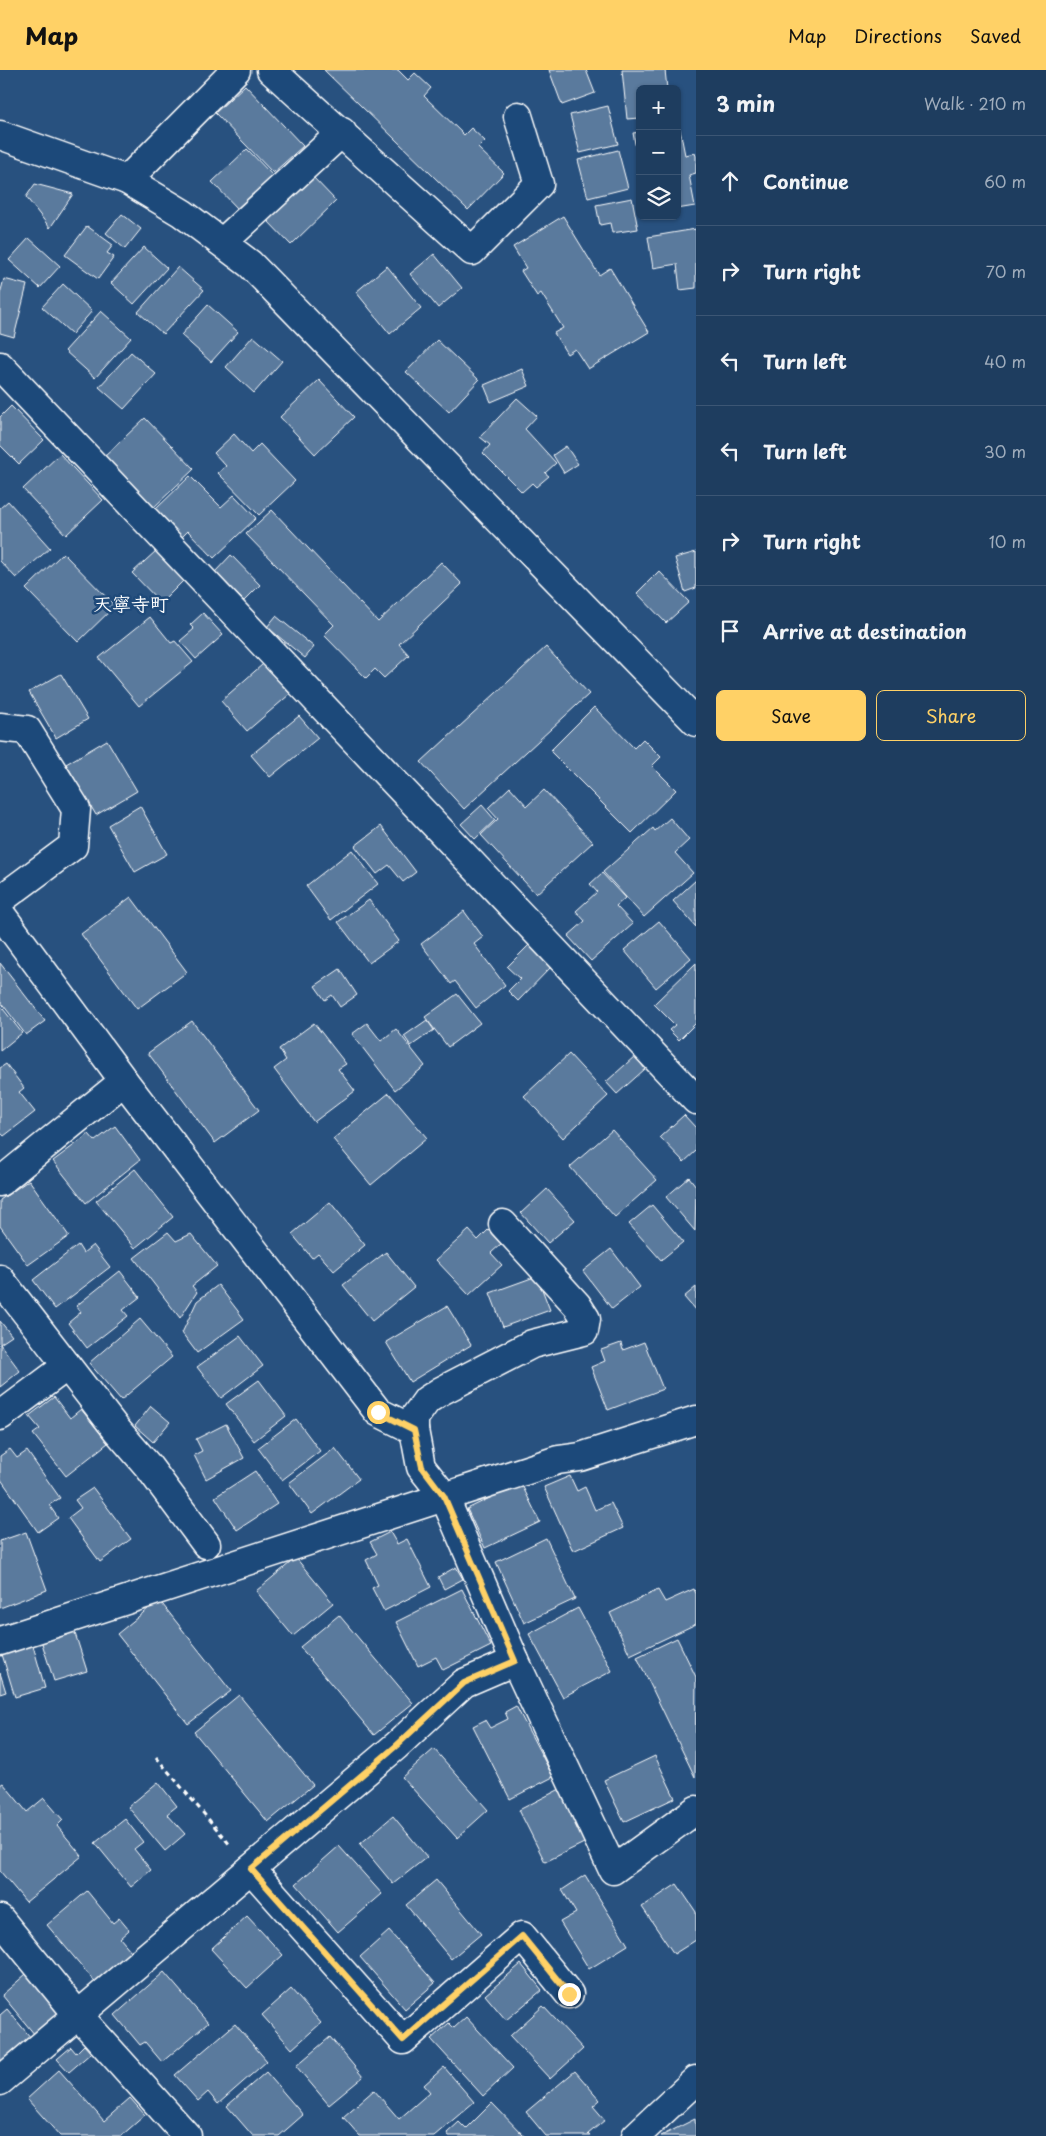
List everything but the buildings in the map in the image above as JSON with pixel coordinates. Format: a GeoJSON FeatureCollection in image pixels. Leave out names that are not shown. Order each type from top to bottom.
{"type":"FeatureCollection","features":[{"type":"Feature","properties":{"kind":"street"},"geometry":{"type":"LineString","coordinates":[[127,180],[236,70]]}},
{"type":"Feature","properties":{"kind":"street"},"geometry":{"type":"LineString","coordinates":[[271,70],[472,251],[539,184],[518,116]]}},
{"type":"Feature","properties":{"kind":"street"},"geometry":{"type":"LineString","coordinates":[[223,242],[342,132]]}},
{"type":"Feature","properties":{"kind":"street"},"geometry":{"type":"LineString","coordinates":[[0,136],[127,180],[182,213],[250,264],[279,291],[696,722]]}},
{"type":"Feature","properties":{"kind":"street"},"geometry":{"type":"LineString","coordinates":[[0,366],[696,1100]]}},
{"type":"Feature","properties":{"kind":"street"},"geometry":{"type":"LineString","coordinates":[[0,727],[27,730],[76,809],[73,846],[0,900]]}},
{"type":"Feature","properties":{"kind":"street"},"geometry":{"type":"LineString","coordinates":[[0,913],[124,1081],[378,1412],[414,1430]]}},
{"type":"Feature","properties":{"kind":"street"},"geometry":{"type":"LineString","coordinates":[[2,1177],[124,1081]]}},
{"type":"Feature","properties":{"kind":"street"},"geometry":{"type":"LineString","coordinates":[[503,1224],[576,1305],[586,1319],[584,1330],[532,1344],[427,1400],[414,1418],[414,1430],[422,1467],[444,1496],[515,1661],[613,1870],[696,1810]]}},
{"type":"Feature","properties":{"kind":"street"},"geometry":{"type":"LineString","coordinates":[[0,1279],[116,1429],[148,1466],[206,1544]]}},
{"type":"Feature","properties":{"kind":"street"},"geometry":{"type":"LineString","coordinates":[[0,1416],[67,1366]]}},
{"type":"Feature","properties":{"kind":"street"},"geometry":{"type":"LineString","coordinates":[[0,1641],[444,1496],[558,1460],[580,1458],[696,1420]]}},
{"type":"Feature","properties":{"kind":"street"},"geometry":{"type":"LineString","coordinates":[[0,2081],[396,1746],[464,1683],[515,1661]]}},
{"type":"Feature","properties":{"kind":"street"},"geometry":{"type":"LineString","coordinates":[[251,1869],[403,2040],[522,1936],[569,1994]]}},
{"type":"Feature","properties":{"kind":"street"},"geometry":{"type":"LineString","coordinates":[[0,1919],[78,2015],[186,2136]]}},
{"type":"Feature","properties":{"kind":"street"},"geometry":{"type":"LineString","coordinates":[[636,2136],[696,2080]]}},
{"type":"Feature","properties":{"kind":"path"},"geometry":{"type":"LineString","coordinates":[[156,1757],[251,1869]]}},
{"type":"Feature","properties":{"kind":"district","name":"天寧寺町"},"geometry":{"type":"Point","coordinates":[131,603]}},
{"type":"Feature","properties":{"kind":"route"},"geometry":{"type":"LineString","coordinates":[[378,1412],[414,1430],[422,1467],[444,1496],[515,1661],[464,1683],[396,1746],[251,1869],[403,2040],[522,1936],[569,1994]]}}]}
